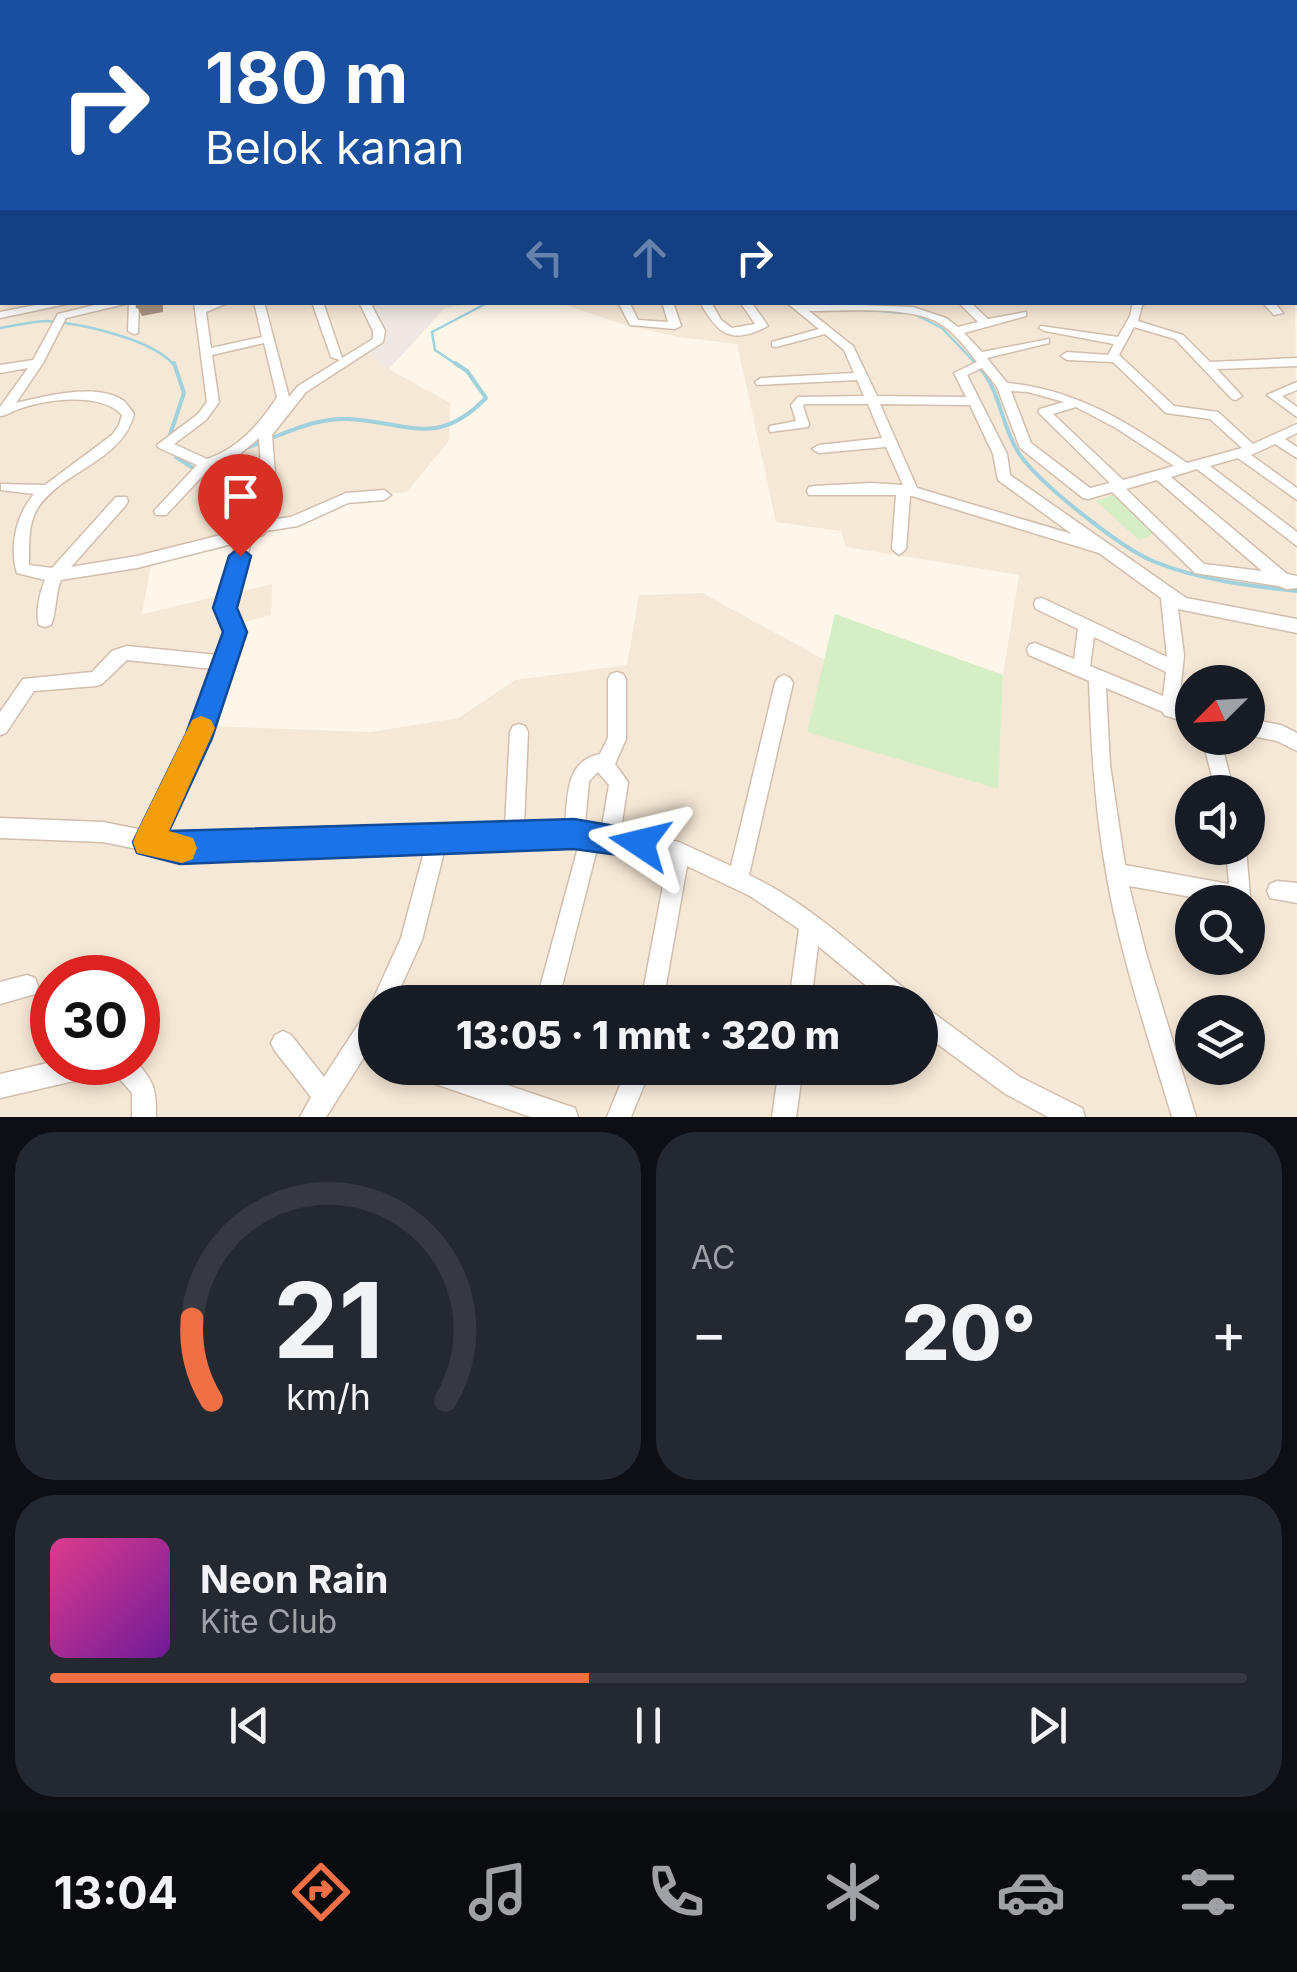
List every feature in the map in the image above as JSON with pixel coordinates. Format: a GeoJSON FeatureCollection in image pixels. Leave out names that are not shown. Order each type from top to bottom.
{"type":"FeatureCollection","features":[{"type":"Feature","properties":{"kind":"street"},"geometry":{"type":"LineString","coordinates":[[0,315],[55,305]]}},
{"type":"Feature","properties":{"kind":"street"},"geometry":{"type":"LineString","coordinates":[[2,412],[37,363],[64,315],[110,305]]}},
{"type":"Feature","properties":{"kind":"street"},"geometry":{"type":"LineString","coordinates":[[134,305],[134,331]]}},
{"type":"Feature","properties":{"kind":"street"},"geometry":{"type":"LineString","coordinates":[[260,305],[267,339],[289,397],[264,443],[270,516],[266,526]]}},
{"type":"Feature","properties":{"kind":"street"},"geometry":{"type":"LineString","coordinates":[[318,305],[338,357]]}},
{"type":"Feature","properties":{"kind":"street"},"geometry":{"type":"LineString","coordinates":[[161,511],[203,467],[253,437],[289,397],[379,340],[380,331],[366,305]]}},
{"type":"Feature","properties":{"kind":"street"},"geometry":{"type":"LineString","coordinates":[[624,305],[632,322],[675,326],[667,305]]}},
{"type":"Feature","properties":{"kind":"street"},"geometry":{"type":"LineString","coordinates":[[707,305],[721,330],[728,334],[762,326],[747,305]]}},
{"type":"Feature","properties":{"kind":"street"},"geometry":{"type":"LineString","coordinates":[[794,305],[913,305],[957,331],[1003,386],[1025,445],[1088,494],[1246,451],[1297,428]]}},
{"type":"Feature","properties":{"kind":"street"},"geometry":{"type":"LineString","coordinates":[[794,305],[848,348],[891,442],[908,491],[899,550]]}},
{"type":"Feature","properties":{"kind":"street"},"geometry":{"type":"LineString","coordinates":[[966,305],[987,324]]}},
{"type":"Feature","properties":{"kind":"street"},"geometry":{"type":"LineString","coordinates":[[957,331],[1024,316],[1011,305]]}},
{"type":"Feature","properties":{"kind":"street"},"geometry":{"type":"LineString","coordinates":[[1137,305],[1132,323],[1112,354],[1115,359],[1170,410],[1214,415],[1246,451],[1297,495]]}},
{"type":"Feature","properties":{"kind":"street"},"geometry":{"type":"LineString","coordinates":[[1269,305],[1278,313]]}},
{"type":"Feature","properties":{"kind":"street"},"geometry":{"type":"LineString","coordinates":[[199,306],[213,402],[202,417],[164,445],[203,467]]}},
{"type":"Feature","properties":{"kind":"street"},"geometry":{"type":"LineString","coordinates":[[1132,323],[1179,337],[1236,396]]}},
{"type":"Feature","properties":{"kind":"street"},"geometry":{"type":"LineString","coordinates":[[776,344],[828,330]]}},
{"type":"Feature","properties":{"kind":"street"},"geometry":{"type":"LineString","coordinates":[[1119,341],[1045,335],[960,373],[1000,454],[1002,476],[1169,598],[1182,604],[1297,626]]}},
{"type":"Feature","properties":{"kind":"street"},"geometry":{"type":"LineString","coordinates":[[205,354],[267,339]]}},
{"type":"Feature","properties":{"kind":"street"},"geometry":{"type":"LineString","coordinates":[[1068,356],[1115,359]]}},
{"type":"Feature","properties":{"kind":"street"},"geometry":{"type":"LineString","coordinates":[[1207,366],[1297,362]]}},
{"type":"Feature","properties":{"kind":"street"},"geometry":{"type":"LineString","coordinates":[[0,369],[37,363]]}},
{"type":"Feature","properties":{"kind":"street"},"geometry":{"type":"LineString","coordinates":[[761,382],[862,376]]}},
{"type":"Feature","properties":{"kind":"street"},"geometry":{"type":"LineString","coordinates":[[1003,386],[1048,389],[1130,430],[1192,465],[1297,540]]}},
{"type":"Feature","properties":{"kind":"street"},"geometry":{"type":"LineString","coordinates":[[1297,386],[1273,394],[1297,413]]}},
{"type":"Feature","properties":{"kind":"street"},"geometry":{"type":"LineString","coordinates":[[2,412],[94,396],[108,397],[124,406],[128,420],[122,433],[47,490],[28,512],[22,569],[30,574],[55,575],[141,561],[293,522],[344,498],[384,495]]}},
{"type":"Feature","properties":{"kind":"street"},"geometry":{"type":"LineString","coordinates":[[775,430],[803,424],[797,405],[802,400],[972,401]]}},
{"type":"Feature","properties":{"kind":"street"},"geometry":{"type":"LineString","coordinates":[[1016,415],[1076,403]]}},
{"type":"Feature","properties":{"kind":"street"},"geometry":{"type":"LineString","coordinates":[[1044,412],[1200,570],[1291,583]]}},
{"type":"Feature","properties":{"kind":"street"},"geometry":{"type":"LineString","coordinates":[[1276,439],[1297,453]]}},
{"type":"Feature","properties":{"kind":"street"},"geometry":{"type":"LineString","coordinates":[[819,449],[891,442]]}},
{"type":"Feature","properties":{"kind":"street"},"geometry":{"type":"LineString","coordinates":[[1160,475],[1291,583]]}},
{"type":"Feature","properties":{"kind":"street"},"geometry":{"type":"LineString","coordinates":[[6,487],[47,490]]}},
{"type":"Feature","properties":{"kind":"street"},"geometry":{"type":"LineString","coordinates":[[814,491],[908,491],[1104,548]]}},
{"type":"Feature","properties":{"kind":"street"},"geometry":{"type":"LineString","coordinates":[[44,620],[55,575],[122,501]]}},
{"type":"Feature","properties":{"kind":"street"},"geometry":{"type":"LineString","coordinates":[[148,842],[198,738],[235,632],[225,608],[246,534]]}},
{"type":"Feature","properties":{"kind":"street"},"geometry":{"type":"LineString","coordinates":[[1169,598],[1176,665]]}},
{"type":"Feature","properties":{"kind":"street"},"geometry":{"type":"LineString","coordinates":[[1042,604],[1175,669]]}},
{"type":"Feature","properties":{"kind":"street"},"geometry":{"type":"LineString","coordinates":[[1088,626],[1089,674],[1116,874],[1184,1117]]}},
{"type":"Feature","properties":{"kind":"street"},"geometry":{"type":"LineString","coordinates":[[1034,650],[1175,711]]}},
{"type":"Feature","properties":{"kind":"street"},"geometry":{"type":"LineString","coordinates":[[0,728],[28,684],[96,680],[118,656],[127,653],[222,663]]}},
{"type":"Feature","properties":{"kind":"street"},"geometry":{"type":"LineString","coordinates":[[1170,709],[1175,676]]}},
{"type":"Feature","properties":{"kind":"street"},"geometry":{"type":"LineString","coordinates":[[551,985],[592,836],[619,782],[605,769],[619,728],[616,679]]}},
{"type":"Feature","properties":{"kind":"street"},"geometry":{"type":"LineString","coordinates":[[738,878],[784,683]]}},
{"type":"Feature","properties":{"kind":"street"},"geometry":{"type":"LineString","coordinates":[[1265,730],[1281,733],[1297,744]]}},
{"type":"Feature","properties":{"kind":"street"},"geometry":{"type":"LineString","coordinates":[[514,834],[520,732]]}},
{"type":"Feature","properties":{"kind":"street"},"geometry":{"type":"LineString","coordinates":[[592,836],[580,777],[593,764],[607,762]]}},
{"type":"Feature","properties":{"kind":"street"},"geometry":{"type":"LineString","coordinates":[[0,828],[102,832],[180,848],[514,834],[592,836],[679,852],[738,878],[810,925],[882,985]]}},
{"type":"Feature","properties":{"kind":"street"},"geometry":{"type":"LineString","coordinates":[[390,985],[410,940],[437,839]]}},
{"type":"Feature","properties":{"kind":"street"},"geometry":{"type":"LineString","coordinates":[[655,985],[679,852]]}},
{"type":"Feature","properties":{"kind":"street"},"geometry":{"type":"LineString","coordinates":[[1116,874],[1240,896],[1237,865]]}},
{"type":"Feature","properties":{"kind":"street"},"geometry":{"type":"LineString","coordinates":[[802,985],[810,925]]}},
{"type":"Feature","properties":{"kind":"street"},"geometry":{"type":"LineString","coordinates":[[0,993],[27,986]]}},
{"type":"Feature","properties":{"kind":"street"},"geometry":{"type":"LineString","coordinates":[[938,1030],[1012,1085],[1065,1115]]}},
{"type":"Feature","properties":{"kind":"street"},"geometry":{"type":"LineString","coordinates":[[283,1043],[319,1108],[358,1054]]}},
{"type":"Feature","properties":{"kind":"street"},"geometry":{"type":"LineString","coordinates":[[0,1086],[30,1079]]}},
{"type":"Feature","properties":{"kind":"street"},"geometry":{"type":"LineString","coordinates":[[140,1085],[144,1090],[144,1117]]}},
{"type":"Feature","properties":{"kind":"street"},"geometry":{"type":"LineString","coordinates":[[473,1085],[566,1117]]}},
{"type":"Feature","properties":{"kind":"street"},"geometry":{"type":"LineString","coordinates":[[619,1117],[632,1085]]}},
{"type":"Feature","properties":{"kind":"street"},"geometry":{"type":"LineString","coordinates":[[784,1117],[789,1085]]}},
{"type":"Feature","properties":{"kind":"shaded area"},"geometry":{"type":"Polygon","coordinates":[[[0,305],[364,305],[378,334],[366,350],[389,369],[450,403],[449,441],[407,492],[343,498],[295,521],[153,554],[142,614],[272,584],[271,615],[238,624],[208,726],[371,732],[458,718],[515,680],[627,665],[639,595],[702,593],[825,660],[807,731],[998,788],[1003,675],[1019,575],[846,547],[841,531],[776,522],[737,344],[678,337],[566,305],[1295,305],[1297,1117],[0,1117],[0,305]]]}},
{"type":"Feature","properties":{"kind":"shaded area"},"geometry":{"type":"Polygon","coordinates":[[[364,305],[461,305],[445,308],[389,369],[365,350],[378,334],[364,305]]]}},
{"type":"Feature","properties":{"kind":"green space"},"geometry":{"type":"Polygon","coordinates":[[[1115,494],[1159,532],[1139,540],[1096,501],[1115,494]]]}},
{"type":"Feature","properties":{"kind":"green space"},"geometry":{"type":"Polygon","coordinates":[[[835,614],[1003,675],[998,789],[807,732],[835,614]]]}},
{"type":"Feature","properties":{"kind":"waterway"},"geometry":{"type":"LineString","coordinates":[[459,366],[435,350],[432,332],[483,305]]}},
{"type":"Feature","properties":{"kind":"waterway"},"geometry":{"type":"LineString","coordinates":[[882,311],[902,313]]}},
{"type":"Feature","properties":{"kind":"waterway"},"geometry":{"type":"LineString","coordinates":[[916,315],[942,328],[978,366]]}},
{"type":"Feature","properties":{"kind":"waterway"},"geometry":{"type":"LineString","coordinates":[[0,328],[48,321],[98,329],[151,348],[175,366]]}},
{"type":"Feature","properties":{"kind":"waterway"},"geometry":{"type":"LineString","coordinates":[[272,438],[309,424],[338,419],[421,429],[452,423],[486,398],[467,371],[455,363]]}},
{"type":"Feature","properties":{"kind":"waterway"},"geometry":{"type":"LineString","coordinates":[[976,363],[991,384],[1018,452],[1061,497],[1102,529],[1140,555],[1172,568],[1225,581],[1297,591]]}},
{"type":"Feature","properties":{"kind":"waterway"},"geometry":{"type":"LineString","coordinates":[[170,435],[184,393],[175,366]]}},
{"type":"Feature","properties":{"kind":"waterway"},"geometry":{"type":"LineString","coordinates":[[243,449],[263,442]]}},
{"type":"Feature","properties":{"kind":"waterway"},"geometry":{"type":"LineString","coordinates":[[176,457],[207,477],[228,460]]}},
{"type":"Feature","properties":{"kind":"slow traffic"},"geometry":{"type":"LineString","coordinates":[[182,848],[148,842],[201,728]]}},
{"type":"Feature","properties":{"kind":"route"},"geometry":{"type":"LineString","coordinates":[[240,556],[225,608],[235,632],[198,738],[148,842],[180,848],[591,834],[640,843]]}}]}
